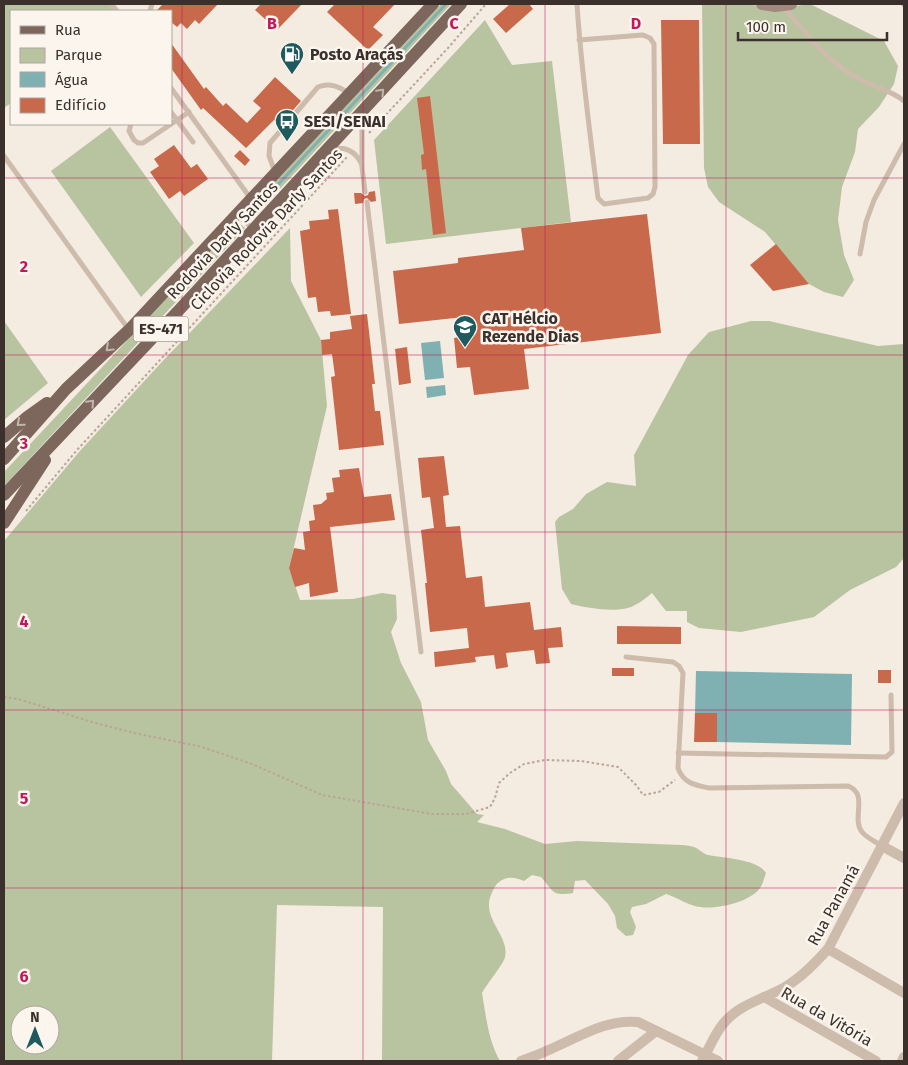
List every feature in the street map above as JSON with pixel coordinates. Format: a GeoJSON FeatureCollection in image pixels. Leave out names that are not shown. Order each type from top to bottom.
{"type":"FeatureCollection","features":[{"type":"Feature","properties":{"kind":"main road","name":"Rodovia Darly Santos"},"geometry":{"type":"LineString","coordinates":[[4,460],[66,390],[129,330],[433,4]]}},
{"type":"Feature","properties":{"kind":"main road","name":"Rodovia Darly Santos"},"geometry":{"type":"LineString","coordinates":[[4,496],[458,8]]}},
{"type":"Feature","properties":{"kind":"main road"},"geometry":{"type":"LineString","coordinates":[[4,437],[26,418],[66,390]]}},
{"type":"Feature","properties":{"kind":"main road"},"geometry":{"type":"LineString","coordinates":[[4,523],[58,438]]}},
{"type":"Feature","properties":{"kind":"street"},"geometry":{"type":"LineString","coordinates":[[458,8],[466,4]]}},
{"type":"Feature","properties":{"kind":"street"},"geometry":{"type":"LineString","coordinates":[[762,4],[787,5]]}},
{"type":"Feature","properties":{"kind":"street","name":"Rua Panamá"},"geometry":{"type":"LineString","coordinates":[[704,1058],[722,1024],[743,1007],[794,981],[828,949],[904,803]]}},
{"type":"Feature","properties":{"kind":"street"},"geometry":{"type":"LineString","coordinates":[[882,846],[904,858]]}},
{"type":"Feature","properties":{"kind":"street"},"geometry":{"type":"LineString","coordinates":[[828,949],[904,993]]}},
{"type":"Feature","properties":{"kind":"street","name":"Rua da Vitória"},"geometry":{"type":"LineString","coordinates":[[764,997],[876,1061]]}},
{"type":"Feature","properties":{"kind":"street"},"geometry":{"type":"LineString","coordinates":[[521,1061],[611,1023],[626,1021],[638,1022],[704,1058],[718,1061]]}},
{"type":"Feature","properties":{"kind":"street"},"geometry":{"type":"LineString","coordinates":[[618,1061],[656,1031]]}},
{"type":"Feature","properties":{"kind":"lane"},"geometry":{"type":"LineString","coordinates":[[577,4],[579,40],[598,198],[604,204],[648,198],[653,194],[655,187],[653,40],[642,35],[579,40]]}},
{"type":"Feature","properties":{"kind":"lane"},"geometry":{"type":"LineString","coordinates":[[787,5],[826,56],[850,74],[869,84],[896,94],[904,101]]}},
{"type":"Feature","properties":{"kind":"lane"},"geometry":{"type":"LineString","coordinates":[[275,172],[269,156],[270,143],[318,87],[324,84],[335,85],[350,93]]}},
{"type":"Feature","properties":{"kind":"lane"},"geometry":{"type":"LineString","coordinates":[[172,89],[251,199]]}},
{"type":"Feature","properties":{"kind":"lane"},"geometry":{"type":"LineString","coordinates":[[172,123],[189,112]]}},
{"type":"Feature","properties":{"kind":"lane"},"geometry":{"type":"LineString","coordinates":[[172,113],[193,142]]}},
{"type":"Feature","properties":{"kind":"lane"},"geometry":{"type":"LineString","coordinates":[[362,113],[362,167],[365,192]]}},
{"type":"Feature","properties":{"kind":"lane"},"geometry":{"type":"LineString","coordinates":[[131,125],[128,131],[138,143],[143,143],[170,125]]}},
{"type":"Feature","properties":{"kind":"lane"},"geometry":{"type":"LineString","coordinates":[[860,254],[866,222],[874,200],[904,144]]}},
{"type":"Feature","properties":{"kind":"lane"},"geometry":{"type":"LineString","coordinates":[[325,153],[339,148],[352,152],[358,157],[362,167]]}},
{"type":"Feature","properties":{"kind":"lane"},"geometry":{"type":"LineString","coordinates":[[4,156],[129,330]]}},
{"type":"Feature","properties":{"kind":"lane"},"geometry":{"type":"LineString","coordinates":[[367,202],[420,652]]}},
{"type":"Feature","properties":{"kind":"lane"},"geometry":{"type":"LineString","coordinates":[[237,214],[253,229]]}},
{"type":"Feature","properties":{"kind":"lane"},"geometry":{"type":"LineString","coordinates":[[626,657],[673,662],[679,666],[683,673],[678,768],[680,775],[686,781],[709,788],[848,786],[856,791],[860,799],[859,825],[862,832],[882,846]]}},
{"type":"Feature","properties":{"kind":"lane"},"geometry":{"type":"LineString","coordinates":[[678,753],[886,757],[892,752],[891,695]]}},
{"type":"Feature","properties":{"kind":"path","name":"Ciclovia Rodovia Darly Santos"},"geometry":{"type":"LineString","coordinates":[[362,140],[448,48],[486,4]]}},
{"type":"Feature","properties":{"kind":"path","name":"Ciclovia Rodovia Darly Santos"},"geometry":{"type":"LineString","coordinates":[[22,516],[77,450],[352,152]]}},
{"type":"Feature","properties":{"kind":"path"},"geometry":{"type":"LineString","coordinates":[[4,697],[18,699],[117,728],[202,748],[252,764],[322,795],[432,814],[466,814],[490,808],[499,783],[510,773],[524,764],[545,760],[581,761],[618,767],[637,786],[643,795],[659,792],[680,775]]}},
{"type":"Feature","properties":{"kind":"green space"},"geometry":{"type":"Polygon","coordinates":[[[4,4],[112,4],[118,10],[10,10],[10,104],[4,108],[4,4]]]}},
{"type":"Feature","properties":{"kind":"green space"},"geometry":{"type":"Polygon","coordinates":[[[441,4],[451,4],[254,217],[249,218],[244,215],[441,4]]]}},
{"type":"Feature","properties":{"kind":"green space"},"geometry":{"type":"Polygon","coordinates":[[[702,4],[748,4],[772,9],[810,4],[884,41],[898,66],[894,84],[879,107],[858,129],[855,152],[842,187],[838,220],[844,255],[854,280],[843,297],[824,292],[809,284],[765,232],[719,202],[708,187],[704,168],[702,4]]]}},
{"type":"Feature","properties":{"kind":"green space"},"geometry":{"type":"Polygon","coordinates":[[[485,20],[512,65],[552,61],[571,222],[386,244],[374,140],[485,20]]]}},
{"type":"Feature","properties":{"kind":"green space"},"geometry":{"type":"Polygon","coordinates":[[[110,127],[194,243],[141,297],[51,171],[110,127]]]}},
{"type":"Feature","properties":{"kind":"green space"},"geometry":{"type":"Polygon","coordinates":[[[238,222],[245,228],[4,486],[4,472],[238,222]]]}},
{"type":"Feature","properties":{"kind":"green space"},"geometry":{"type":"Polygon","coordinates":[[[290,228],[291,281],[321,340],[327,406],[289,568],[300,600],[353,599],[382,593],[396,595],[397,619],[391,632],[401,663],[421,702],[428,740],[446,771],[451,784],[477,814],[484,815],[477,822],[505,829],[545,844],[577,841],[691,846],[708,855],[748,862],[762,868],[766,873],[760,888],[748,898],[739,902],[710,907],[695,906],[666,894],[646,904],[632,907],[630,912],[636,927],[633,935],[626,936],[617,928],[615,916],[608,904],[585,880],[575,881],[573,893],[560,894],[553,891],[541,877],[532,875],[524,881],[511,878],[502,880],[494,888],[489,903],[492,919],[504,942],[505,957],[482,993],[490,1036],[500,1061],[382,1061],[383,907],[277,905],[272,1061],[4,1061],[4,541],[79,452],[290,228]]]}},
{"type":"Feature","properties":{"kind":"green space"},"geometry":{"type":"Polygon","coordinates":[[[4,321],[48,383],[4,420],[4,321]]]}},
{"type":"Feature","properties":{"kind":"green space"},"geometry":{"type":"Polygon","coordinates":[[[751,321],[769,321],[878,346],[904,344],[904,558],[896,567],[850,590],[814,617],[741,632],[699,628],[687,622],[687,611],[666,611],[652,593],[629,608],[613,610],[571,604],[562,589],[555,522],[559,517],[573,509],[586,494],[607,482],[636,486],[634,455],[688,355],[709,332],[751,321]]]}},
{"type":"Feature","properties":{"kind":"water"},"geometry":{"type":"Polygon","coordinates":[[[440,341],[444,378],[425,380],[421,343],[440,341]]]}},
{"type":"Feature","properties":{"kind":"water"},"geometry":{"type":"Polygon","coordinates":[[[445,385],[446,395],[427,398],[426,387],[445,385]]]}},
{"type":"Feature","properties":{"kind":"water"},"geometry":{"type":"Polygon","coordinates":[[[696,671],[852,674],[851,745],[717,742],[717,713],[695,713],[696,671]]]}},
{"type":"Feature","properties":{"kind":"building"},"geometry":{"type":"Polygon","coordinates":[[[163,4],[218,4],[199,24],[195,20],[187,29],[181,23],[177,27],[172,23],[172,10],[157,10],[163,4]]]}},
{"type":"Feature","properties":{"kind":"building"},"geometry":{"type":"Polygon","coordinates":[[[261,4],[302,4],[277,30],[255,10],[261,4]]]}},
{"type":"Feature","properties":{"kind":"building"},"geometry":{"type":"Polygon","coordinates":[[[335,4],[395,4],[373,27],[383,35],[368,50],[327,12],[335,4]]]}},
{"type":"Feature","properties":{"kind":"building"},"geometry":{"type":"Polygon","coordinates":[[[510,4],[529,4],[533,9],[506,33],[493,19],[510,4]]]}},
{"type":"Feature","properties":{"kind":"building"},"geometry":{"type":"Polygon","coordinates":[[[661,20],[699,20],[700,144],[663,144],[661,20]]]}},
{"type":"Feature","properties":{"kind":"building"},"geometry":{"type":"Polygon","coordinates":[[[172,44],[204,89],[206,87],[223,106],[226,103],[247,123],[261,108],[253,101],[275,77],[301,101],[280,125],[274,120],[246,148],[203,108],[201,110],[172,69],[172,44]]]}},
{"type":"Feature","properties":{"kind":"building"},"geometry":{"type":"Polygon","coordinates":[[[430,96],[446,233],[433,235],[426,169],[422,170],[421,155],[424,154],[417,98],[430,96]]]}},
{"type":"Feature","properties":{"kind":"building"},"geometry":{"type":"Polygon","coordinates":[[[174,145],[191,168],[197,164],[208,179],[184,196],[180,191],[169,199],[150,172],[159,166],[154,159],[174,145]]]}},
{"type":"Feature","properties":{"kind":"building"},"geometry":{"type":"Polygon","coordinates":[[[240,150],[250,160],[245,166],[234,156],[240,150]]]}},
{"type":"Feature","properties":{"kind":"building"},"geometry":{"type":"Polygon","coordinates":[[[375,191],[376,201],[371,202],[367,198],[364,199],[363,203],[355,204],[354,193],[361,193],[365,196],[369,192],[375,191]]]}},
{"type":"Feature","properties":{"kind":"building"},"geometry":{"type":"Polygon","coordinates":[[[338,209],[351,314],[331,316],[330,311],[318,312],[316,297],[308,298],[300,231],[310,229],[309,221],[329,219],[328,210],[338,209]]]}},
{"type":"Feature","properties":{"kind":"building"},"geometry":{"type":"Polygon","coordinates":[[[647,214],[661,333],[524,349],[529,389],[474,395],[470,367],[457,368],[454,338],[467,336],[464,317],[399,324],[393,271],[458,263],[458,258],[524,250],[521,228],[647,214]]]}},
{"type":"Feature","properties":{"kind":"building"},"geometry":{"type":"Polygon","coordinates":[[[776,244],[809,284],[773,291],[750,265],[776,244]]]}},
{"type":"Feature","properties":{"kind":"building"},"geometry":{"type":"Polygon","coordinates":[[[367,314],[375,384],[372,384],[375,411],[380,411],[384,445],[339,450],[331,377],[335,376],[332,354],[322,355],[321,340],[330,339],[330,332],[352,329],[350,316],[367,314]]]}},
{"type":"Feature","properties":{"kind":"building"},"geometry":{"type":"Polygon","coordinates":[[[407,347],[411,383],[399,385],[395,349],[407,347]]]}},
{"type":"Feature","properties":{"kind":"building"},"geometry":{"type":"Polygon","coordinates":[[[444,456],[449,495],[443,496],[446,527],[460,526],[466,578],[482,576],[485,607],[530,602],[534,630],[561,627],[563,647],[548,648],[550,663],[536,664],[534,650],[506,653],[508,667],[496,669],[494,655],[475,657],[476,662],[435,667],[434,652],[469,648],[467,628],[430,632],[421,530],[434,528],[430,497],[422,498],[418,458],[444,456]]]}},
{"type":"Feature","properties":{"kind":"building"},"geometry":{"type":"Polygon","coordinates":[[[359,468],[364,497],[391,494],[395,520],[330,527],[338,592],[310,597],[309,583],[295,587],[289,568],[294,548],[305,550],[303,532],[310,531],[309,521],[315,520],[313,505],[321,504],[327,499],[326,493],[334,492],[332,478],[340,477],[339,470],[359,468]]]}},
{"type":"Feature","properties":{"kind":"building"},"geometry":{"type":"Polygon","coordinates":[[[617,626],[681,627],[681,644],[617,644],[617,626]]]}},
{"type":"Feature","properties":{"kind":"building"},"geometry":{"type":"Polygon","coordinates":[[[612,668],[634,668],[634,676],[612,676],[612,668]]]}},
{"type":"Feature","properties":{"kind":"building"},"geometry":{"type":"Polygon","coordinates":[[[878,670],[891,670],[891,683],[878,683],[878,670]]]}},
{"type":"Feature","properties":{"kind":"building"},"geometry":{"type":"Polygon","coordinates":[[[695,713],[717,713],[717,742],[694,742],[695,713]]]}},
{"type":"Feature","properties":{"kind":"waterway"},"geometry":{"type":"LineString","coordinates":[[259,205],[446,4]]}},
{"type":"Feature","properties":{"kind":"place","name":"Posto Araçás"},"geometry":{"type":"Point","coordinates":[292,75]}},
{"type":"Feature","properties":{"kind":"place","name":"SESI/SENAI"},"geometry":{"type":"Point","coordinates":[287,142]}},
{"type":"Feature","properties":{"kind":"place","name":"CAT Hélcio Rezende Dias"},"geometry":{"type":"Point","coordinates":[465,348]}}]}
